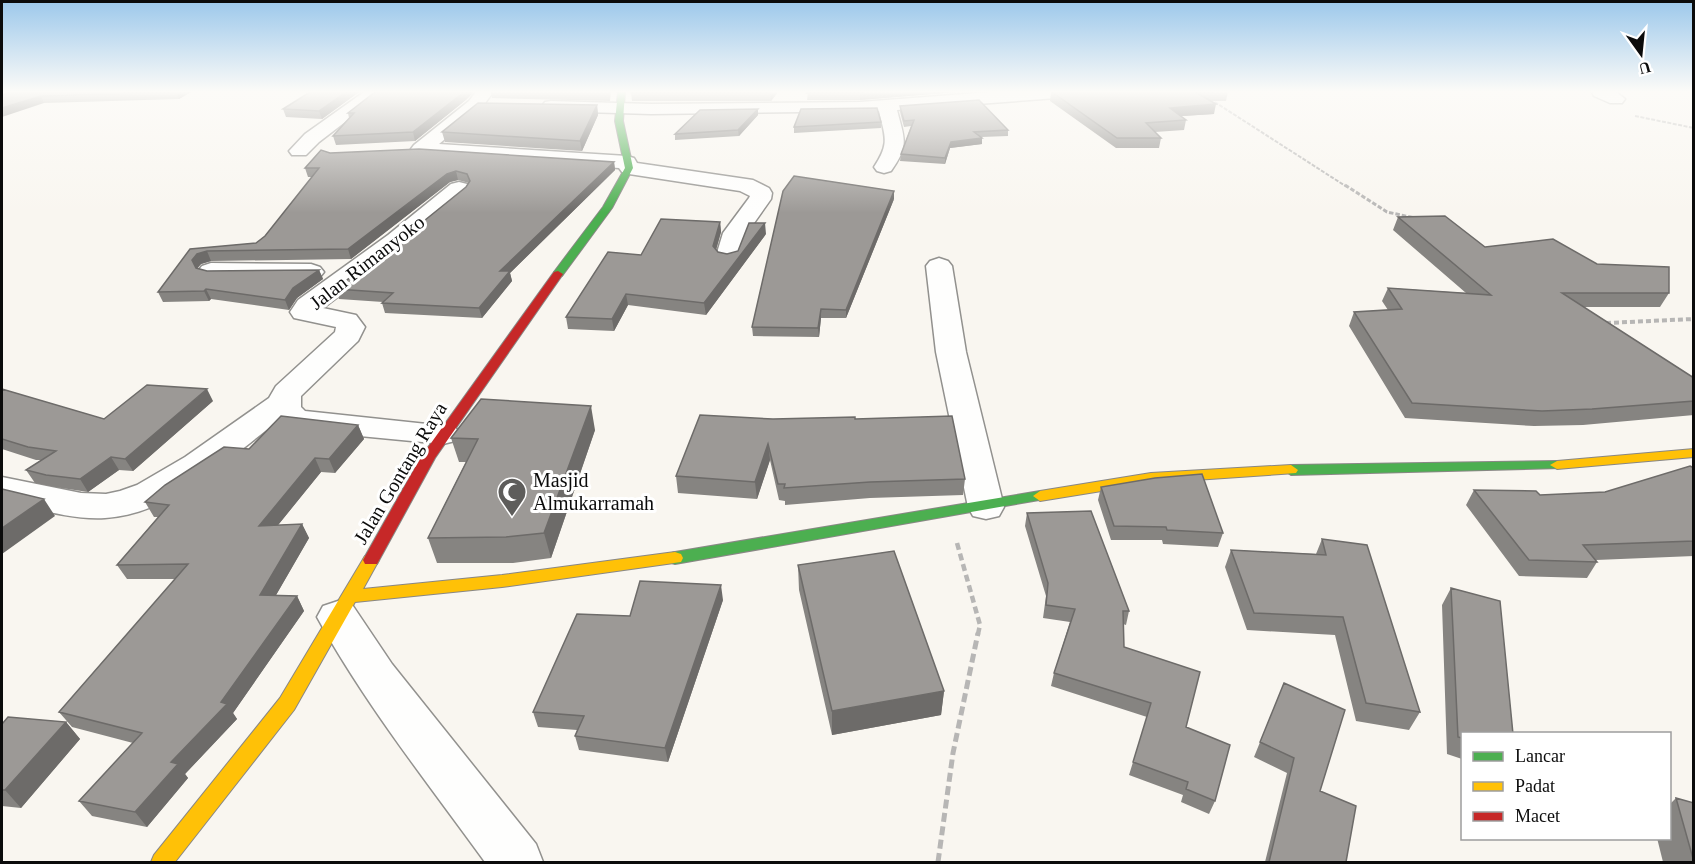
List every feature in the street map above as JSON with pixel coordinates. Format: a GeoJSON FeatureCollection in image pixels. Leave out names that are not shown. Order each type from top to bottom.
{"type":"FeatureCollection","features":[{"type":"Feature","properties":{"kind":"street"},"geometry":{"type":"LineString","coordinates":[[299,151],[320,132]]}},
{"type":"Feature","properties":{"kind":"street"},"geometry":{"type":"LineString","coordinates":[[439,132],[412,150],[628,165],[745,185],[758,190],[761,193],[760,199],[735,233],[728,256]]}},
{"type":"Feature","properties":{"kind":"street"},"geometry":{"type":"LineString","coordinates":[[624,132],[628,165]]}},
{"type":"Feature","properties":{"kind":"street"},"geometry":{"type":"LineString","coordinates":[[884,167],[894,156],[897,144],[894,132]]}},
{"type":"Feature","properties":{"kind":"street","name":"Jalan Gontang Raya"},"geometry":{"type":"LineString","coordinates":[[162,862],[287,704],[443,434],[607,208],[628,165]]}},
{"type":"Feature","properties":{"kind":"street","name":"Jalan Rimanyoko"},"geometry":{"type":"LineString","coordinates":[[283,403],[286,393],[348,336],[351,327],[346,321],[304,312],[316,298],[397,240],[459,189]]}},
{"type":"Feature","properties":{"kind":"street"},"geometry":{"type":"LineString","coordinates":[[939,266],[951,352],[986,507]]}},
{"type":"Feature","properties":{"kind":"street"},"geometry":{"type":"LineString","coordinates":[[211,271],[356,270]]}},
{"type":"Feature","properties":{"kind":"street"},"geometry":{"type":"LineString","coordinates":[[2,489],[105,506],[139,499],[184,473],[283,403],[286,412],[297,420],[443,434]]}},
{"type":"Feature","properties":{"kind":"street"},"geometry":{"type":"LineString","coordinates":[[517,862],[376,678],[345,607],[986,507],[1156,477],[1227,472],[1516,468],[1602,463],[1694,453]]}},
{"type":"Feature","properties":{"kind":"path"},"geometry":{"type":"LineString","coordinates":[[1261,132],[1387,212],[1425,220]]}},
{"type":"Feature","properties":{"kind":"path"},"geometry":{"type":"LineString","coordinates":[[1616,329],[1606,323],[1694,319]]}},
{"type":"Feature","properties":{"kind":"path"},"geometry":{"type":"LineString","coordinates":[[938,862],[953,753],[980,625],[948,513]]}},
{"type":"Feature","properties":{"kind":"building"},"geometry":{"type":"Polygon","coordinates":[[[336,132],[407,132],[333,136],[336,132]]]}},
{"type":"Feature","properties":{"kind":"building"},"geometry":{"type":"Polygon","coordinates":[[[447,132],[584,132],[580,141],[447,132]]]}},
{"type":"Feature","properties":{"kind":"building"},"geometry":{"type":"Polygon","coordinates":[[[909,132],[974,132],[982,138],[951,142],[945,158],[901,154],[909,132]]]}},
{"type":"Feature","properties":{"kind":"building"},"geometry":{"type":"Polygon","coordinates":[[[1109,132],[1155,132],[1161,138],[1117,138],[1109,132]]]}},
{"type":"Feature","properties":{"kind":"building"},"geometry":{"type":"Polygon","coordinates":[[[419,149],[614,162],[500,271],[510,271],[479,308],[382,303],[393,293],[335,289],[466,187],[470,181],[467,174],[456,171],[447,174],[348,249],[207,251],[197,254],[192,260],[196,268],[207,271],[319,270],[293,288],[285,300],[206,289],[204,291],[158,292],[190,249],[256,243],[265,236],[319,168],[305,168],[321,150],[330,153],[419,149]]]}},
{"type":"Feature","properties":{"kind":"building"},"geometry":{"type":"Polygon","coordinates":[[[794,176],[894,191],[846,310],[821,309],[818,328],[752,327],[783,191],[794,176]]]}},
{"type":"Feature","properties":{"kind":"building"},"geometry":{"type":"Polygon","coordinates":[[[1445,216],[1485,247],[1553,239],[1597,264],[1669,267],[1669,293],[1562,293],[1694,378],[1694,401],[1542,411],[1412,403],[1354,312],[1402,309],[1388,288],[1491,295],[1398,217],[1445,216]]]}},
{"type":"Feature","properties":{"kind":"building"},"geometry":{"type":"Polygon","coordinates":[[[661,219],[720,222],[713,246],[718,252],[727,254],[738,251],[749,223],[765,223],[704,303],[626,294],[612,319],[566,317],[608,252],[641,255],[661,219]]]}},
{"type":"Feature","properties":{"kind":"building"},"geometry":{"type":"Polygon","coordinates":[[[147,385],[207,389],[125,459],[111,457],[80,479],[26,470],[56,451],[28,447],[2,439],[2,389],[104,419],[147,385]]]}},
{"type":"Feature","properties":{"kind":"building"},"geometry":{"type":"Polygon","coordinates":[[[481,399],[591,406],[544,533],[506,537],[428,538],[478,439],[451,438],[481,399]]]}},
{"type":"Feature","properties":{"kind":"building"},"geometry":{"type":"Polygon","coordinates":[[[700,415],[773,419],[952,416],[965,479],[784,488],[785,484],[778,484],[768,444],[755,482],[676,476],[700,415]]]}},
{"type":"Feature","properties":{"kind":"building"},"geometry":{"type":"Polygon","coordinates":[[[281,416],[358,425],[329,459],[315,458],[259,526],[302,524],[260,595],[297,596],[221,702],[227,704],[171,762],[178,764],[135,812],[79,801],[142,733],[59,712],[188,564],[117,565],[169,505],[145,502],[165,485],[224,447],[249,449],[281,416]]]}},
{"type":"Feature","properties":{"kind":"building"},"geometry":{"type":"Polygon","coordinates":[[[1690,466],[1694,468],[1694,541],[1583,545],[1597,562],[1529,560],[1474,490],[1536,491],[1540,495],[1605,492],[1690,466]]]}},
{"type":"Feature","properties":{"kind":"building"},"geometry":{"type":"Polygon","coordinates":[[[1202,474],[1223,533],[1167,530],[1166,527],[1114,526],[1101,487],[1155,478],[1202,474]]]}},
{"type":"Feature","properties":{"kind":"building"},"geometry":{"type":"Polygon","coordinates":[[[2,489],[44,499],[2,528],[2,489]]]}},
{"type":"Feature","properties":{"kind":"building"},"geometry":{"type":"Polygon","coordinates":[[[1091,511],[1129,611],[1123,611],[1124,647],[1200,672],[1186,727],[1230,745],[1215,801],[1186,789],[1188,782],[1133,762],[1151,703],[1054,673],[1075,609],[1046,605],[1048,583],[1027,513],[1091,511]]]}},
{"type":"Feature","properties":{"kind":"building"},"geometry":{"type":"Polygon","coordinates":[[[1322,539],[1367,545],[1420,712],[1366,703],[1343,617],[1254,613],[1231,550],[1326,555],[1322,539]]]}},
{"type":"Feature","properties":{"kind":"building"},"geometry":{"type":"Polygon","coordinates":[[[894,551],[944,691],[832,711],[798,565],[894,551]]]}},
{"type":"Feature","properties":{"kind":"building"},"geometry":{"type":"Polygon","coordinates":[[[640,581],[721,585],[665,748],[575,736],[584,716],[533,712],[577,614],[630,616],[640,581]]]}},
{"type":"Feature","properties":{"kind":"building"},"geometry":{"type":"Polygon","coordinates":[[[1451,588],[1500,601],[1513,732],[1461,732],[1461,738],[1458,737],[1451,588]]]}},
{"type":"Feature","properties":{"kind":"building"},"geometry":{"type":"Polygon","coordinates":[[[1284,683],[1345,710],[1320,791],[1356,806],[1346,862],[1269,862],[1294,758],[1260,742],[1284,683]]]}},
{"type":"Feature","properties":{"kind":"building"},"geometry":{"type":"Polygon","coordinates":[[[8,717],[66,722],[5,790],[2,790],[2,724],[8,717]]]}},
{"type":"Feature","properties":{"kind":"building"},"geometry":{"type":"Polygon","coordinates":[[[1676,798],[1694,803],[1694,862],[1676,798]]]}},
{"type":"Feature","properties":{"kind":"traffic: fast"},"geometry":{"type":"LineString","coordinates":[[558,274],[607,208],[629,168],[621,132]]}},
{"type":"Feature","properties":{"kind":"traffic: fast"},"geometry":{"type":"LineString","coordinates":[[1291,470],[1557,465]]}},
{"type":"Feature","properties":{"kind":"traffic: fast"},"geometry":{"type":"LineString","coordinates":[[675,558],[1040,496]]}},
{"type":"Feature","properties":{"kind":"traffic: slow"},"geometry":{"type":"LineString","coordinates":[[1557,465],[1694,453]]}},
{"type":"Feature","properties":{"kind":"traffic: slow"},"geometry":{"type":"LineString","coordinates":[[1040,496],[1151,478],[1291,470]]}},
{"type":"Feature","properties":{"kind":"traffic: slow"},"geometry":{"type":"LineString","coordinates":[[351,596],[502,581],[675,558]]}},
{"type":"Feature","properties":{"kind":"traffic: slow"},"geometry":{"type":"LineString","coordinates":[[162,862],[287,704],[371,560]]}},
{"type":"Feature","properties":{"kind":"traffic: jam"},"geometry":{"type":"LineString","coordinates":[[371,560],[428,457],[558,274]]}},
{"type":"Feature","properties":{"kind":"place","name":"Masjid Almukarramah"},"geometry":{"type":"Point","coordinates":[512,518]}}]}
